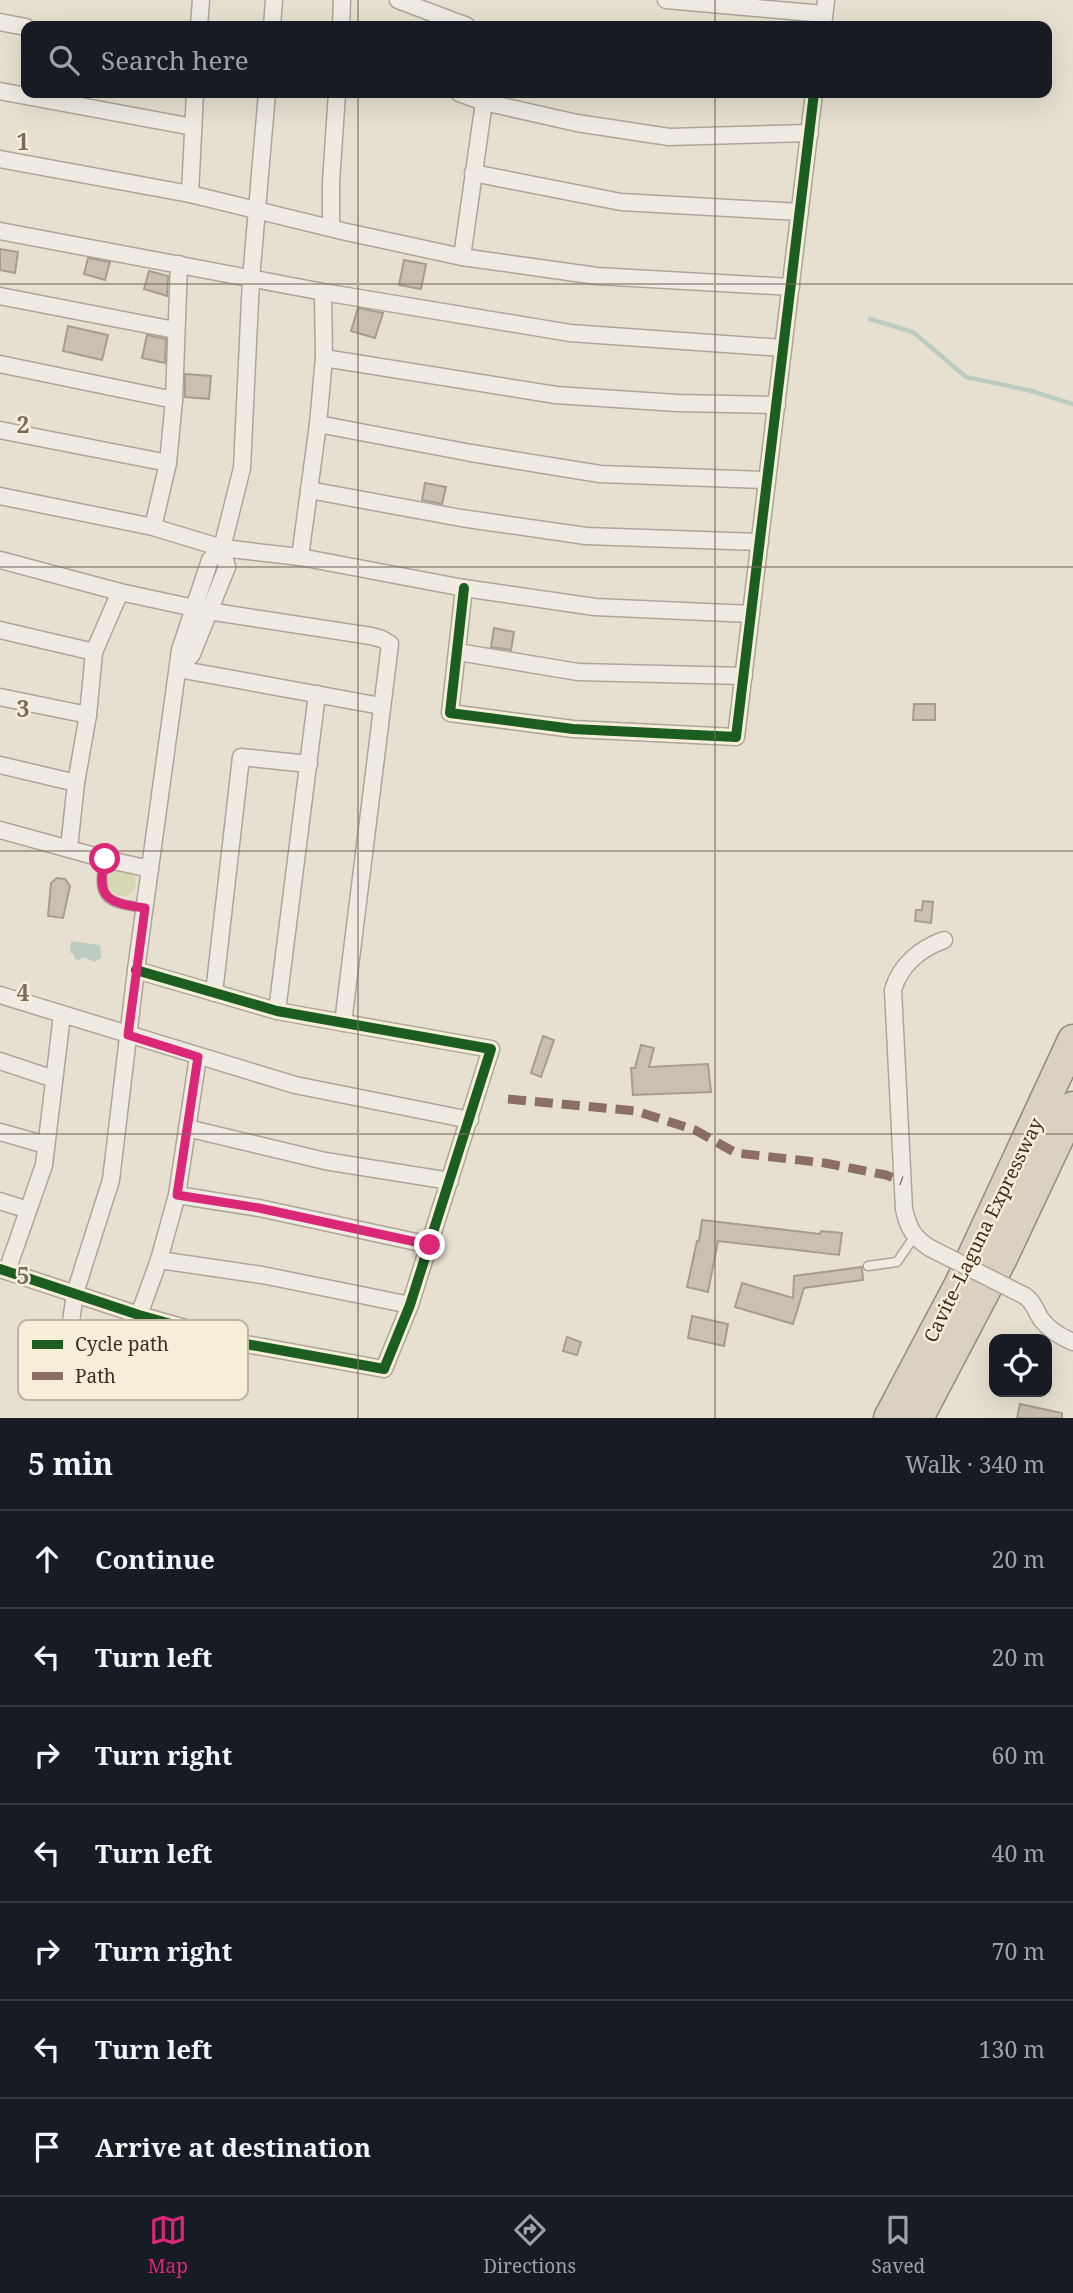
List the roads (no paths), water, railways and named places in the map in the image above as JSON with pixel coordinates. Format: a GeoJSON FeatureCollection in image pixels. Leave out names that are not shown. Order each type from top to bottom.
{"type":"FeatureCollection","features":[{"type":"Feature","properties":{"kind":"highway","name":"Cavite–Laguna Expressway"},"geometry":{"type":"LineString","coordinates":[[889,1418],[960,1284],[1073,1040]]}},
{"type":"Feature","properties":{"kind":"highway","name":"Cavite–Laguna Expressway"},"geometry":{"type":"LineString","coordinates":[[918,1418],[1002,1258],[1073,1107]]}},
{"type":"Feature","properties":{"kind":"street"},"geometry":{"type":"LineString","coordinates":[[199,21],[201,0]]}},
{"type":"Feature","properties":{"kind":"street"},"geometry":{"type":"LineString","coordinates":[[272,21],[274,0]]}},
{"type":"Feature","properties":{"kind":"street"},"geometry":{"type":"LineString","coordinates":[[341,21],[342,0]]}},
{"type":"Feature","properties":{"kind":"street"},"geometry":{"type":"LineString","coordinates":[[398,0],[454,21]]}},
{"type":"Feature","properties":{"kind":"street"},"geometry":{"type":"LineString","coordinates":[[666,0],[824,14]]}},
{"type":"Feature","properties":{"kind":"street"},"geometry":{"type":"LineString","coordinates":[[0,22],[21,26]]}},
{"type":"Feature","properties":{"kind":"street"},"geometry":{"type":"LineString","coordinates":[[0,91],[21,95]]}},
{"type":"Feature","properties":{"kind":"street"},"geometry":{"type":"LineString","coordinates":[[38,98],[193,127]]}},
{"type":"Feature","properties":{"kind":"street"},"geometry":{"type":"LineString","coordinates":[[190,194],[195,98]]}},
{"type":"Feature","properties":{"kind":"street"},"geometry":{"type":"LineString","coordinates":[[71,1320],[75,1293],[111,1180],[136,970],[180,650],[202,609],[209,560],[222,548],[242,468],[251,279],[267,98]]}},
{"type":"Feature","properties":{"kind":"street"},"geometry":{"type":"LineString","coordinates":[[331,227],[337,98]]}},
{"type":"Feature","properties":{"kind":"street"},"geometry":{"type":"LineString","coordinates":[[473,98],[577,123],[669,137],[810,133]]}},
{"type":"Feature","properties":{"kind":"street"},"geometry":{"type":"LineString","coordinates":[[464,588],[450,713],[573,729],[736,737],[814,98]]}},
{"type":"Feature","properties":{"kind":"street"},"geometry":{"type":"LineString","coordinates":[[462,257],[484,102]]}},
{"type":"Feature","properties":{"kind":"street"},"geometry":{"type":"LineString","coordinates":[[0,159],[190,194],[462,257],[597,276],[791,288]]}},
{"type":"Feature","properties":{"kind":"street"},"geometry":{"type":"LineString","coordinates":[[473,173],[621,202],[800,212]]}},
{"type":"Feature","properties":{"kind":"street"},"geometry":{"type":"LineString","coordinates":[[0,231],[323,292],[570,333],[783,348]]}},
{"type":"Feature","properties":{"kind":"street"},"geometry":{"type":"LineString","coordinates":[[153,527],[168,463],[174,400],[179,264]]}},
{"type":"Feature","properties":{"kind":"street"},"geometry":{"type":"LineString","coordinates":[[300,557],[324,358],[323,292]]}},
{"type":"Feature","properties":{"kind":"street"},"geometry":{"type":"LineString","coordinates":[[0,296],[175,330]]}},
{"type":"Feature","properties":{"kind":"street"},"geometry":{"type":"LineString","coordinates":[[324,358],[556,395],[677,403],[776,405]]}},
{"type":"Feature","properties":{"kind":"street"},"geometry":{"type":"LineString","coordinates":[[0,364],[174,400]]}},
{"type":"Feature","properties":{"kind":"street"},"geometry":{"type":"LineString","coordinates":[[318,424],[600,474],[767,480]]}},
{"type":"Feature","properties":{"kind":"street"},"geometry":{"type":"LineString","coordinates":[[0,430],[168,463]]}},
{"type":"Feature","properties":{"kind":"street"},"geometry":{"type":"LineString","coordinates":[[309,490],[461,518],[586,536],[760,542]]}},
{"type":"Feature","properties":{"kind":"street"},"geometry":{"type":"LineString","coordinates":[[0,496],[153,527],[222,548],[300,557],[464,588],[594,607],[751,614]]}},
{"type":"Feature","properties":{"kind":"street"},"geometry":{"type":"LineString","coordinates":[[0,560],[120,592],[202,609],[382,639],[390,644],[344,1023]]}},
{"type":"Feature","properties":{"kind":"street"},"geometry":{"type":"LineString","coordinates":[[69,848],[94,652],[120,592]]}},
{"type":"Feature","properties":{"kind":"street"},"geometry":{"type":"LineString","coordinates":[[0,630],[94,652]]}},
{"type":"Feature","properties":{"kind":"street"},"geometry":{"type":"LineString","coordinates":[[458,652],[579,672],[744,676]]}},
{"type":"Feature","properties":{"kind":"street"},"geometry":{"type":"LineString","coordinates":[[178,669],[381,706]]}},
{"type":"Feature","properties":{"kind":"street"},"geometry":{"type":"LineString","coordinates":[[277,1011],[317,694]]}},
{"type":"Feature","properties":{"kind":"street"},"geometry":{"type":"LineString","coordinates":[[0,697],[88,715]]}},
{"type":"Feature","properties":{"kind":"street"},"geometry":{"type":"LineString","coordinates":[[214,993],[241,757],[309,764]]}},
{"type":"Feature","properties":{"kind":"street"},"geometry":{"type":"LineString","coordinates":[[0,765],[76,783]]}},
{"type":"Feature","properties":{"kind":"street"},"geometry":{"type":"LineString","coordinates":[[0,831],[150,869]]}},
{"type":"Feature","properties":{"kind":"street"},"geometry":{"type":"LineString","coordinates":[[944,940],[928,945],[905,966],[897,976],[894,990],[904,1209],[907,1223],[915,1237],[930,1248],[1025,1296],[1033,1303],[1049,1328],[1073,1342]]}},
{"type":"Feature","properties":{"kind":"street"},"geometry":{"type":"LineString","coordinates":[[136,970],[277,1011],[491,1049],[410,1305],[384,1369],[248,1344]]}},
{"type":"Feature","properties":{"kind":"street"},"geometry":{"type":"LineString","coordinates":[[0,995],[295,1085],[470,1120]]}},
{"type":"Feature","properties":{"kind":"street"},"geometry":{"type":"LineString","coordinates":[[62,1015],[44,1165],[4,1270],[157,1320]]}},
{"type":"Feature","properties":{"kind":"street"},"geometry":{"type":"LineString","coordinates":[[139,1315],[159,1260],[177,1195],[198,1057]]}},
{"type":"Feature","properties":{"kind":"street"},"geometry":{"type":"LineString","coordinates":[[0,1061],[54,1079]]}},
{"type":"Feature","properties":{"kind":"street"},"geometry":{"type":"LineString","coordinates":[[187,1128],[325,1161],[450,1181]]}},
{"type":"Feature","properties":{"kind":"street"},"geometry":{"type":"LineString","coordinates":[[0,1132],[47,1145]]}},
{"type":"Feature","properties":{"kind":"street"},"geometry":{"type":"LineString","coordinates":[[177,1195],[259,1208],[430,1245]]}},
{"type":"Feature","properties":{"kind":"street"},"geometry":{"type":"LineString","coordinates":[[0,1201],[28,1210]]}},
{"type":"Feature","properties":{"kind":"street"},"geometry":{"type":"LineString","coordinates":[[159,1260],[262,1275],[410,1305]]}},
{"type":"Feature","properties":{"kind":"lane"},"geometry":{"type":"LineString","coordinates":[[105,859],[100,882],[104,893],[116,903],[145,908]]}},
{"type":"Feature","properties":{"kind":"lane"},"geometry":{"type":"LineString","coordinates":[[869,1266],[897,1262],[915,1237]]}},
{"type":"Feature","properties":{"kind":"waterway"},"geometry":{"type":"LineString","coordinates":[[870,319],[913,332],[966,377],[1028,390],[1073,404]]}}]}
